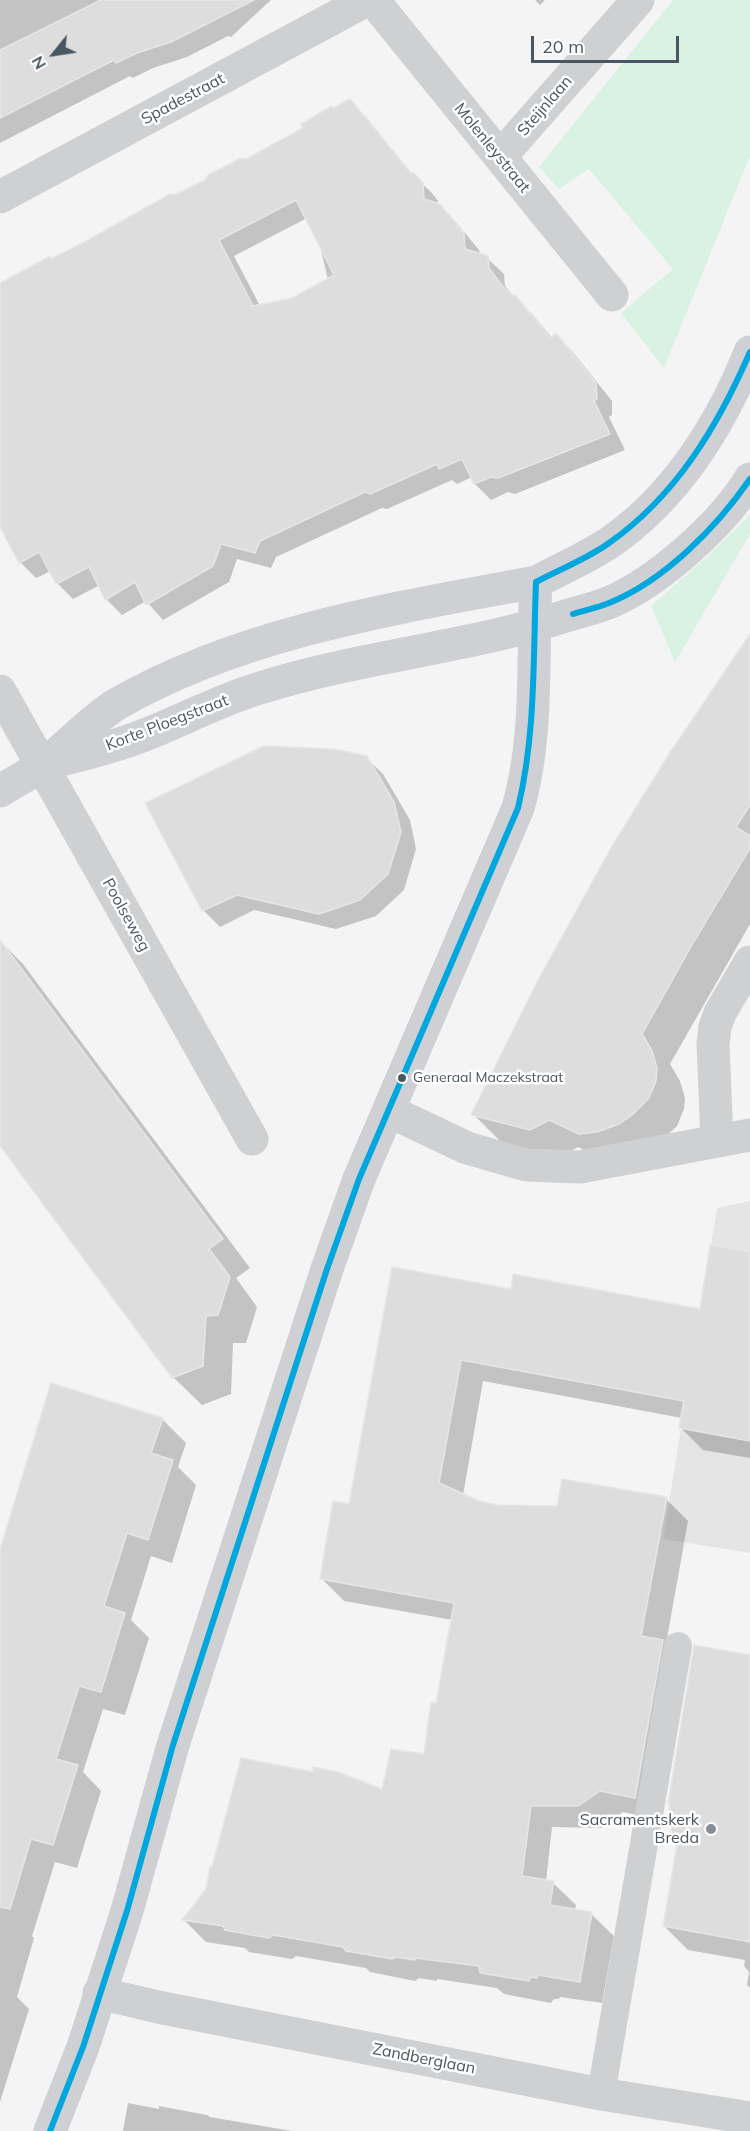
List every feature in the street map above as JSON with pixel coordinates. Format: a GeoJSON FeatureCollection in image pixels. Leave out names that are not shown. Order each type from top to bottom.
{"type":"FeatureCollection","features":[{"type":"Feature","properties":{"kind":"street","name":"Spadestraat"},"geometry":{"type":"LineString","coordinates":[[0,197],[367,0]]}},
{"type":"Feature","properties":{"kind":"street","name":"Molenleystraat"},"geometry":{"type":"LineString","coordinates":[[373,0],[612,295]]}},
{"type":"Feature","properties":{"kind":"street","name":"Steijnlaan"},"geometry":{"type":"LineString","coordinates":[[500,157],[638,0]]}},
{"type":"Feature","properties":{"kind":"street"},"geometry":{"type":"LineString","coordinates":[[50,2131],[83,2047],[127,1911],[173,1745],[327,1269],[359,1179],[518,808],[528,768],[536,582],[587,557],[609,543],[627,530],[658,499],[700,449],[719,420],[750,352]]}},
{"type":"Feature","properties":{"kind":"street"},"geometry":{"type":"LineString","coordinates":[[533,627],[609,603],[646,582],[701,538],[722,516],[750,479]]}},
{"type":"Feature","properties":{"kind":"street","name":"Korte Ploegstraat"},"geometry":{"type":"LineString","coordinates":[[42,765],[116,705],[182,672],[251,646],[339,622],[428,602],[536,582]]}},
{"type":"Feature","properties":{"kind":"street","name":"Korte Ploegstraat"},"geometry":{"type":"LineString","coordinates":[[42,765],[133,739],[260,688],[344,665],[533,627]]}},
{"type":"Feature","properties":{"kind":"street","name":"Poolseweg"},"geometry":{"type":"LineString","coordinates":[[0,691],[252,1139]]}},
{"type":"Feature","properties":{"kind":"street"},"geometry":{"type":"LineString","coordinates":[[0,790],[42,765]]}},
{"type":"Feature","properties":{"kind":"street"},"geometry":{"type":"LineString","coordinates":[[717,1141],[713,1044],[715,1027],[720,1013],[750,962]]}},
{"type":"Feature","properties":{"kind":"street"},"geometry":{"type":"LineString","coordinates":[[389,1111],[467,1148],[526,1166],[580,1167],[750,1135]]}},
{"type":"Feature","properties":{"kind":"street","name":"Zandberglaan"},"geometry":{"type":"LineString","coordinates":[[99,1993],[169,2009],[601,2094],[750,2118]]}},
{"type":"Feature","properties":{"kind":"lane"},"geometry":{"type":"LineString","coordinates":[[601,2094],[678,1646]]}},
{"type":"Feature","properties":{"kind":"shaded area"},"geometry":{"type":"Polygon","coordinates":[[[750,1201],[750,1553],[663,1539],[717,1208],[750,1201]]]}},
{"type":"Feature","properties":{"kind":"green space"},"geometry":{"type":"Polygon","coordinates":[[[673,0],[750,0],[750,156],[664,368],[621,313],[673,269],[589,169],[559,189],[539,167],[673,0]]]}},
{"type":"Feature","properties":{"kind":"green space"},"geometry":{"type":"Polygon","coordinates":[[[750,514],[750,534],[675,662],[651,606],[708,556],[750,514]]]}},
{"type":"Feature","properties":{"kind":"building"},"geometry":{"type":"Polygon","coordinates":[[[101,0],[254,0],[171,42],[137,53],[116,63],[114,60],[0,118],[0,50],[101,0]]]}},
{"type":"Feature","properties":{"kind":"building"},"geometry":{"type":"Polygon","coordinates":[[[350,99],[410,172],[423,183],[424,199],[440,204],[464,233],[465,249],[488,256],[489,268],[500,283],[510,294],[516,296],[550,338],[556,333],[596,383],[597,399],[594,401],[610,434],[498,478],[491,477],[474,484],[462,459],[439,469],[437,464],[370,494],[365,492],[260,541],[255,553],[221,544],[213,566],[146,605],[135,582],[105,600],[89,567],[56,584],[39,552],[19,563],[0,527],[0,283],[50,256],[51,259],[86,241],[170,194],[175,195],[205,180],[208,175],[241,158],[246,159],[303,128],[301,124],[332,106],[333,108],[350,99]],[[296,200],[219,240],[253,306],[292,298],[334,275],[296,200]]]}},
{"type":"Feature","properties":{"kind":"building"},"geometry":{"type":"Polygon","coordinates":[[[750,634],[750,805],[736,827],[750,836],[750,848],[642,1034],[652,1051],[657,1068],[656,1081],[649,1098],[619,1124],[597,1132],[579,1134],[549,1120],[530,1130],[471,1115],[537,982],[612,846],[671,751],[750,634]]]}},
{"type":"Feature","properties":{"kind":"building"},"geometry":{"type":"Polygon","coordinates":[[[264,746],[334,749],[367,756],[394,802],[401,832],[388,874],[360,900],[319,914],[237,895],[202,911],[145,803],[264,746]]]}},
{"type":"Feature","properties":{"kind":"building"},"geometry":{"type":"Polygon","coordinates":[[[0,940],[223,1239],[209,1249],[230,1277],[218,1315],[206,1316],[203,1366],[172,1378],[0,1146],[0,940]]]}},
{"type":"Feature","properties":{"kind":"building"},"geometry":{"type":"Polygon","coordinates":[[[710,1245],[750,1252],[750,1441],[679,1428],[684,1401],[461,1360],[439,1483],[477,1500],[497,1505],[557,1506],[562,1479],[667,1497],[641,1636],[663,1640],[635,1798],[600,1791],[578,1806],[531,1806],[522,1876],[554,1881],[550,1905],[592,1912],[580,1982],[538,1975],[537,1978],[531,1977],[529,1981],[480,1973],[479,1966],[415,1958],[415,1960],[396,1957],[392,1959],[346,1951],[343,1947],[273,1935],[269,1938],[225,1930],[223,1926],[182,1920],[206,1889],[210,1866],[212,1867],[241,1758],[313,1772],[313,1767],[338,1772],[382,1789],[391,1749],[424,1754],[431,1702],[436,1703],[454,1603],[320,1579],[333,1501],[349,1504],[392,1267],[511,1289],[513,1274],[700,1309],[710,1245]]]}},
{"type":"Feature","properties":{"kind":"building"},"geometry":{"type":"Polygon","coordinates":[[[51,1383],[163,1418],[151,1453],[173,1460],[148,1540],[127,1533],[104,1606],[125,1613],[101,1692],[79,1686],[56,1759],[78,1765],[53,1845],[31,1839],[10,1909],[0,1907],[0,1549],[51,1383]]]}},
{"type":"Feature","properties":{"kind":"building","name":"Sacramentskerk Breda"},"geometry":{"type":"Polygon","coordinates":[[[694,1645],[750,1655],[750,1942],[663,1926],[677,1845],[669,1842],[674,1816],[668,1814],[670,1804],[668,1804],[694,1645]]]}},
{"type":"Feature","properties":{"kind":"transit line"},"geometry":{"type":"LineString","coordinates":[[50,2131],[83,2047],[127,1911],[173,1745],[327,1269],[359,1179],[518,808],[531,724],[536,582],[601,549],[655,504],[693,458],[709,433],[738,380],[750,352]]}},
{"type":"Feature","properties":{"kind":"transit line"},"geometry":{"type":"LineString","coordinates":[[573,614],[604,605],[629,593],[669,567],[722,516],[750,479]]}},
{"type":"Feature","properties":{"kind":"place","name":"Generaal Maczekstraat"},"geometry":{"type":"Point","coordinates":[402,1078]}},
{"type":"Feature","properties":{"kind":"place","name":"Sacramentskerk Breda"},"geometry":{"type":"Point","coordinates":[711,1829]}}]}
